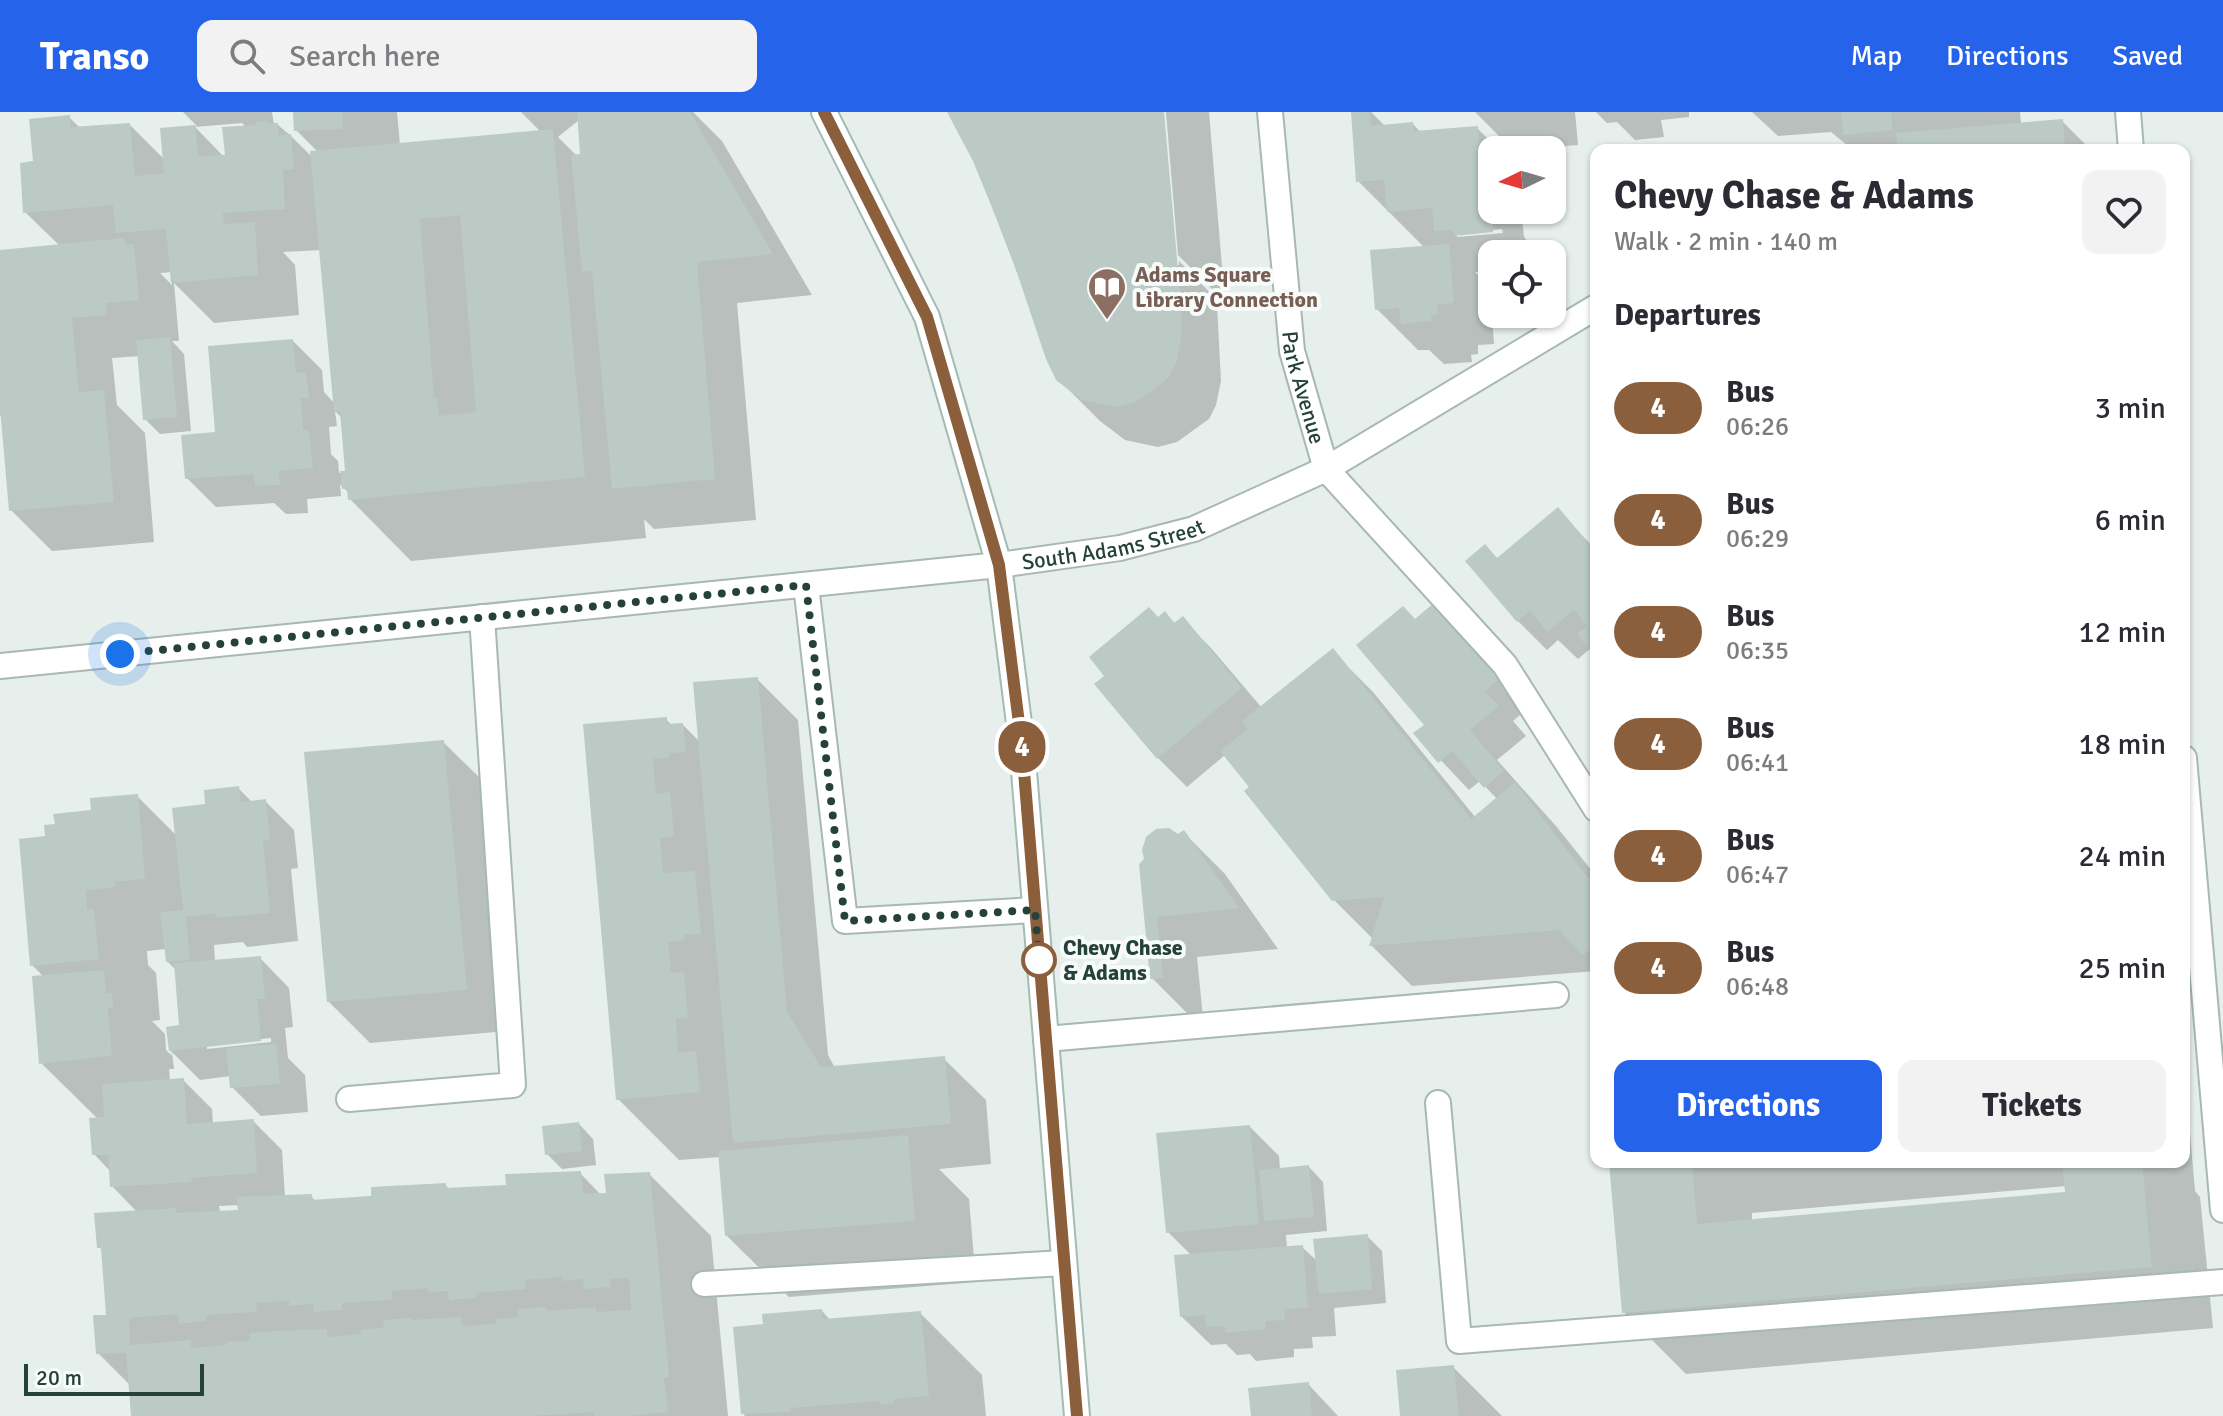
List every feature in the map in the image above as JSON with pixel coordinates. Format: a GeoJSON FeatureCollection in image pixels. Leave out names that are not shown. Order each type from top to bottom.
{"type":"FeatureCollection","features":[{"type":"Feature","properties":{"kind":"street"},"geometry":{"type":"LineString","coordinates":[[824,112],[927,317],[999,565],[1022,747],[1077,1416]]}},
{"type":"Feature","properties":{"kind":"street","name":"Park Avenue"},"geometry":{"type":"LineString","coordinates":[[1270,112],[1292,351],[1326,469]]}},
{"type":"Feature","properties":{"kind":"street"},"geometry":{"type":"LineString","coordinates":[[2128,112],[2131,144]]}},
{"type":"Feature","properties":{"kind":"street","name":"South Adams Street"},"geometry":{"type":"LineString","coordinates":[[0,666],[999,565],[1120,548],[1194,529],[1326,469],[1590,311]]}},
{"type":"Feature","properties":{"kind":"street"},"geometry":{"type":"LineString","coordinates":[[1326,469],[1505,665],[1590,800]]}},
{"type":"Feature","properties":{"kind":"street"},"geometry":{"type":"LineString","coordinates":[[806,585],[845,921],[1035,910]]}},
{"type":"Feature","properties":{"kind":"street"},"geometry":{"type":"LineString","coordinates":[[349,1099],[513,1085],[482,617]]}},
{"type":"Feature","properties":{"kind":"street"},"geometry":{"type":"LineString","coordinates":[[2190,797],[2211,933],[2223,1210]]}},
{"type":"Feature","properties":{"kind":"street"},"geometry":{"type":"LineString","coordinates":[[1046,1039],[1556,995]]}},
{"type":"Feature","properties":{"kind":"street"},"geometry":{"type":"LineString","coordinates":[[1438,1103],[1459,1341],[2223,1282]]}},
{"type":"Feature","properties":{"kind":"street"},"geometry":{"type":"LineString","coordinates":[[704,1284],[1064,1263]]}},
{"type":"Feature","properties":{"kind":"building"},"geometry":{"type":"Polygon","coordinates":[[[293,112],[342,112],[343,129],[294,131],[293,112]]]}},
{"type":"Feature","properties":{"kind":"building"},"geometry":{"type":"Polygon","coordinates":[[[577,112],[690,112],[773,254],[697,262],[715,479],[612,489],[592,271],[582,272],[571,155],[580,154],[577,112]]]}},
{"type":"Feature","properties":{"kind":"building"},"geometry":{"type":"Polygon","coordinates":[[[947,112],[1164,112],[1181,304],[1181,339],[1176,364],[1168,378],[1136,402],[1116,407],[1082,400],[1056,380],[1009,249],[973,161],[947,112]]]}},
{"type":"Feature","properties":{"kind":"building"},"geometry":{"type":"Polygon","coordinates":[[[1351,112],[1370,112],[1371,126],[1413,122],[1414,131],[1478,126],[1478,224],[1492,224],[1493,232],[1454,236],[1453,230],[1434,231],[1432,208],[1387,212],[1384,180],[1356,182],[1351,112]]]}},
{"type":"Feature","properties":{"kind":"building"},"geometry":{"type":"Polygon","coordinates":[[[1841,112],[1891,112],[1893,130],[1843,135],[1841,112]]]}},
{"type":"Feature","properties":{"kind":"building"},"geometry":{"type":"Polygon","coordinates":[[[70,115],[71,127],[130,123],[135,176],[164,173],[160,128],[195,125],[198,156],[225,155],[222,127],[267,121],[278,123],[279,135],[291,134],[294,169],[283,170],[285,209],[223,213],[224,224],[255,222],[258,275],[171,283],[166,229],[116,233],[113,205],[23,213],[20,163],[33,161],[29,119],[70,115]]]}},
{"type":"Feature","properties":{"kind":"building"},"geometry":{"type":"Polygon","coordinates":[[[2063,119],[2065,144],[1897,144],[1896,133],[2063,119]]]}},
{"type":"Feature","properties":{"kind":"building"},"geometry":{"type":"Polygon","coordinates":[[[553,129],[585,477],[348,500],[347,488],[342,489],[340,471],[345,471],[340,412],[334,412],[310,151],[553,129]],[[460,215],[420,219],[434,398],[437,397],[439,416],[476,412],[460,215]]]}},
{"type":"Feature","properties":{"kind":"building"},"geometry":{"type":"Polygon","coordinates":[[[124,238],[125,245],[134,244],[139,300],[106,303],[107,315],[72,318],[79,392],[104,390],[114,502],[9,511],[0,407],[0,250],[124,238]]]}},
{"type":"Feature","properties":{"kind":"building"},"geometry":{"type":"Polygon","coordinates":[[[1449,244],[1454,303],[1437,305],[1438,314],[1431,315],[1432,321],[1401,324],[1399,308],[1375,310],[1370,250],[1449,244]]]}},
{"type":"Feature","properties":{"kind":"building"},"geometry":{"type":"Polygon","coordinates":[[[170,337],[177,417],[143,420],[136,340],[170,337]]]}},
{"type":"Feature","properties":{"kind":"building"},"geometry":{"type":"Polygon","coordinates":[[[293,339],[296,373],[306,372],[309,398],[301,398],[303,430],[309,430],[313,468],[279,471],[280,485],[255,486],[254,474],[185,479],[181,435],[215,432],[208,346],[293,339]]]}},
{"type":"Feature","properties":{"kind":"building"},"geometry":{"type":"Polygon","coordinates":[[[1558,507],[1590,545],[1590,650],[1577,634],[1587,626],[1574,609],[1548,632],[1530,611],[1517,622],[1465,561],[1485,544],[1497,558],[1558,507]]]}},
{"type":"Feature","properties":{"kind":"building"},"geometry":{"type":"Polygon","coordinates":[[[1435,602],[1500,678],[1485,691],[1499,706],[1470,730],[1504,771],[1484,788],[1452,751],[1438,763],[1413,733],[1424,725],[1356,645],[1403,606],[1415,619],[1435,602]]]}},
{"type":"Feature","properties":{"kind":"building"},"geometry":{"type":"Polygon","coordinates":[[[1149,607],[1158,617],[1165,611],[1174,623],[1183,616],[1242,688],[1157,759],[1094,684],[1104,676],[1089,657],[1149,607]]]}},
{"type":"Feature","properties":{"kind":"building"},"geometry":{"type":"Polygon","coordinates":[[[1333,648],[1471,819],[1515,782],[1590,878],[1590,950],[1583,955],[1559,930],[1369,946],[1384,897],[1332,901],[1244,791],[1249,787],[1220,751],[1248,729],[1242,721],[1333,648]]]}},
{"type":"Feature","properties":{"kind":"building"},"geometry":{"type":"Polygon","coordinates":[[[758,677],[787,1012],[821,1067],[945,1056],[951,1124],[733,1143],[693,682],[758,677]]]}},
{"type":"Feature","properties":{"kind":"building"},"geometry":{"type":"Polygon","coordinates":[[[667,717],[667,724],[683,723],[686,752],[653,759],[656,794],[670,792],[674,837],[660,838],[663,873],[695,871],[701,934],[684,935],[684,940],[668,942],[671,973],[684,972],[688,1018],[676,1019],[678,1053],[696,1051],[700,1092],[616,1100],[583,724],[667,717]]]}},
{"type":"Feature","properties":{"kind":"building"},"geometry":{"type":"Polygon","coordinates":[[[444,740],[467,990],[327,1002],[304,752],[444,740]]]}},
{"type":"Feature","properties":{"kind":"building"},"geometry":{"type":"Polygon","coordinates":[[[239,786],[241,802],[266,799],[270,840],[263,841],[270,913],[216,918],[216,913],[186,917],[190,960],[166,962],[160,912],[183,910],[172,808],[205,804],[204,790],[239,786]]]}},
{"type":"Feature","properties":{"kind":"building"},"geometry":{"type":"Polygon","coordinates":[[[138,794],[145,879],[115,882],[116,887],[86,890],[87,910],[94,909],[99,959],[30,966],[19,839],[45,836],[44,825],[55,824],[53,814],[91,810],[90,798],[138,794]]]}},
{"type":"Feature","properties":{"kind":"building"},"geometry":{"type":"Polygon","coordinates":[[[1169,828],[1178,834],[1184,830],[1239,908],[1157,917],[1163,978],[1150,979],[1139,864],[1144,859],[1142,850],[1146,837],[1156,829],[1169,828]]]}},
{"type":"Feature","properties":{"kind":"building"},"geometry":{"type":"Polygon","coordinates":[[[261,956],[265,999],[257,999],[261,1041],[169,1051],[166,1027],[179,1025],[174,963],[261,956]]]}},
{"type":"Feature","properties":{"kind":"building"},"geometry":{"type":"Polygon","coordinates":[[[104,970],[106,993],[112,993],[113,1008],[108,1008],[112,1056],[39,1064],[32,976],[104,970]]]}},
{"type":"Feature","properties":{"kind":"building"},"geometry":{"type":"Polygon","coordinates":[[[276,1044],[280,1084],[230,1088],[226,1048],[276,1044]]]}},
{"type":"Feature","properties":{"kind":"building"},"geometry":{"type":"Polygon","coordinates":[[[184,1078],[187,1124],[254,1119],[257,1173],[191,1178],[192,1182],[110,1187],[108,1155],[92,1155],[89,1118],[104,1117],[102,1084],[184,1078]]]}},
{"type":"Feature","properties":{"kind":"building"},"geometry":{"type":"Polygon","coordinates":[[[579,1122],[582,1151],[545,1155],[542,1126],[579,1122]]]}},
{"type":"Feature","properties":{"kind":"building"},"geometry":{"type":"Polygon","coordinates":[[[1250,1125],[1259,1224],[1166,1233],[1156,1133],[1250,1125]]]}},
{"type":"Feature","properties":{"kind":"building"},"geometry":{"type":"Polygon","coordinates":[[[908,1135],[915,1221],[725,1236],[718,1151],[908,1135]]]}},
{"type":"Feature","properties":{"kind":"building"},"geometry":{"type":"Polygon","coordinates":[[[1309,1165],[1314,1217],[1264,1221],[1259,1170],[1309,1165]]]}},
{"type":"Feature","properties":{"kind":"building"},"geometry":{"type":"Polygon","coordinates":[[[1610,1168],[1692,1168],[1697,1224],[2065,1192],[2063,1168],[2143,1168],[2152,1267],[1622,1313],[1610,1168]]]}},
{"type":"Feature","properties":{"kind":"building"},"geometry":{"type":"Polygon","coordinates":[[[581,1171],[583,1194],[606,1193],[604,1174],[650,1172],[669,1377],[664,1378],[668,1412],[631,1416],[594,1416],[595,1412],[532,1416],[131,1416],[126,1353],[96,1354],[93,1315],[106,1315],[101,1248],[97,1248],[94,1213],[176,1208],[175,1213],[238,1210],[236,1197],[312,1194],[311,1200],[371,1196],[371,1187],[446,1183],[446,1188],[506,1185],[505,1174],[581,1171]],[[563,1277],[525,1280],[525,1289],[476,1293],[477,1298],[449,1300],[448,1291],[428,1292],[428,1288],[392,1291],[392,1300],[342,1303],[342,1310],[314,1312],[313,1304],[289,1306],[289,1301],[256,1303],[257,1312],[206,1315],[207,1321],[179,1324],[178,1314],[129,1318],[130,1345],[191,1340],[191,1348],[226,1345],[227,1342],[250,1341],[249,1333],[277,1331],[327,1329],[327,1337],[361,1334],[361,1330],[384,1327],[383,1320],[411,1318],[461,1317],[462,1326],[496,1324],[496,1319],[518,1317],[517,1309],[546,1307],[547,1311],[596,1307],[596,1312],[631,1310],[629,1278],[610,1279],[611,1287],[584,1289],[583,1279],[563,1281],[563,1277]]]}},
{"type":"Feature","properties":{"kind":"building"},"geometry":{"type":"Polygon","coordinates":[[[1368,1234],[1372,1289],[1319,1294],[1313,1239],[1368,1234]]]}},
{"type":"Feature","properties":{"kind":"building"},"geometry":{"type":"Polygon","coordinates":[[[1303,1245],[1308,1308],[1284,1309],[1285,1320],[1265,1321],[1266,1329],[1225,1333],[1225,1326],[1206,1327],[1205,1315],[1180,1317],[1174,1255],[1303,1245]]]}},
{"type":"Feature","properties":{"kind":"building"},"geometry":{"type":"Polygon","coordinates":[[[822,1309],[823,1319],[921,1311],[929,1396],[894,1399],[894,1403],[880,1405],[880,1401],[791,1408],[791,1412],[741,1414],[733,1327],[763,1324],[762,1314],[822,1309]]]}},
{"type":"Feature","properties":{"kind":"building"},"geometry":{"type":"Polygon","coordinates":[[[1454,1365],[1459,1416],[1400,1416],[1396,1370],[1454,1365]]]}},
{"type":"Feature","properties":{"kind":"building"},"geometry":{"type":"Polygon","coordinates":[[[1309,1382],[1312,1416],[1251,1416],[1248,1388],[1309,1382]]]}},
{"type":"Feature","properties":{"kind":"bus line","name":"4"},"geometry":{"type":"LineString","coordinates":[[824,112],[927,317],[999,565],[1022,747],[1077,1416]]}},
{"type":"Feature","properties":{"kind":"place","name":"Adams Square Library Connection"},"geometry":{"type":"Point","coordinates":[1107,321]}},
{"type":"Feature","properties":{"kind":"place","name":"Chevy Chase & Adams"},"geometry":{"type":"Point","coordinates":[1039,960]}},
{"type":"Feature","properties":{"kind":"route"},"geometry":{"type":"LineString","coordinates":[[120,654],[806,585],[845,921],[1035,910],[1039,960]]}}]}
